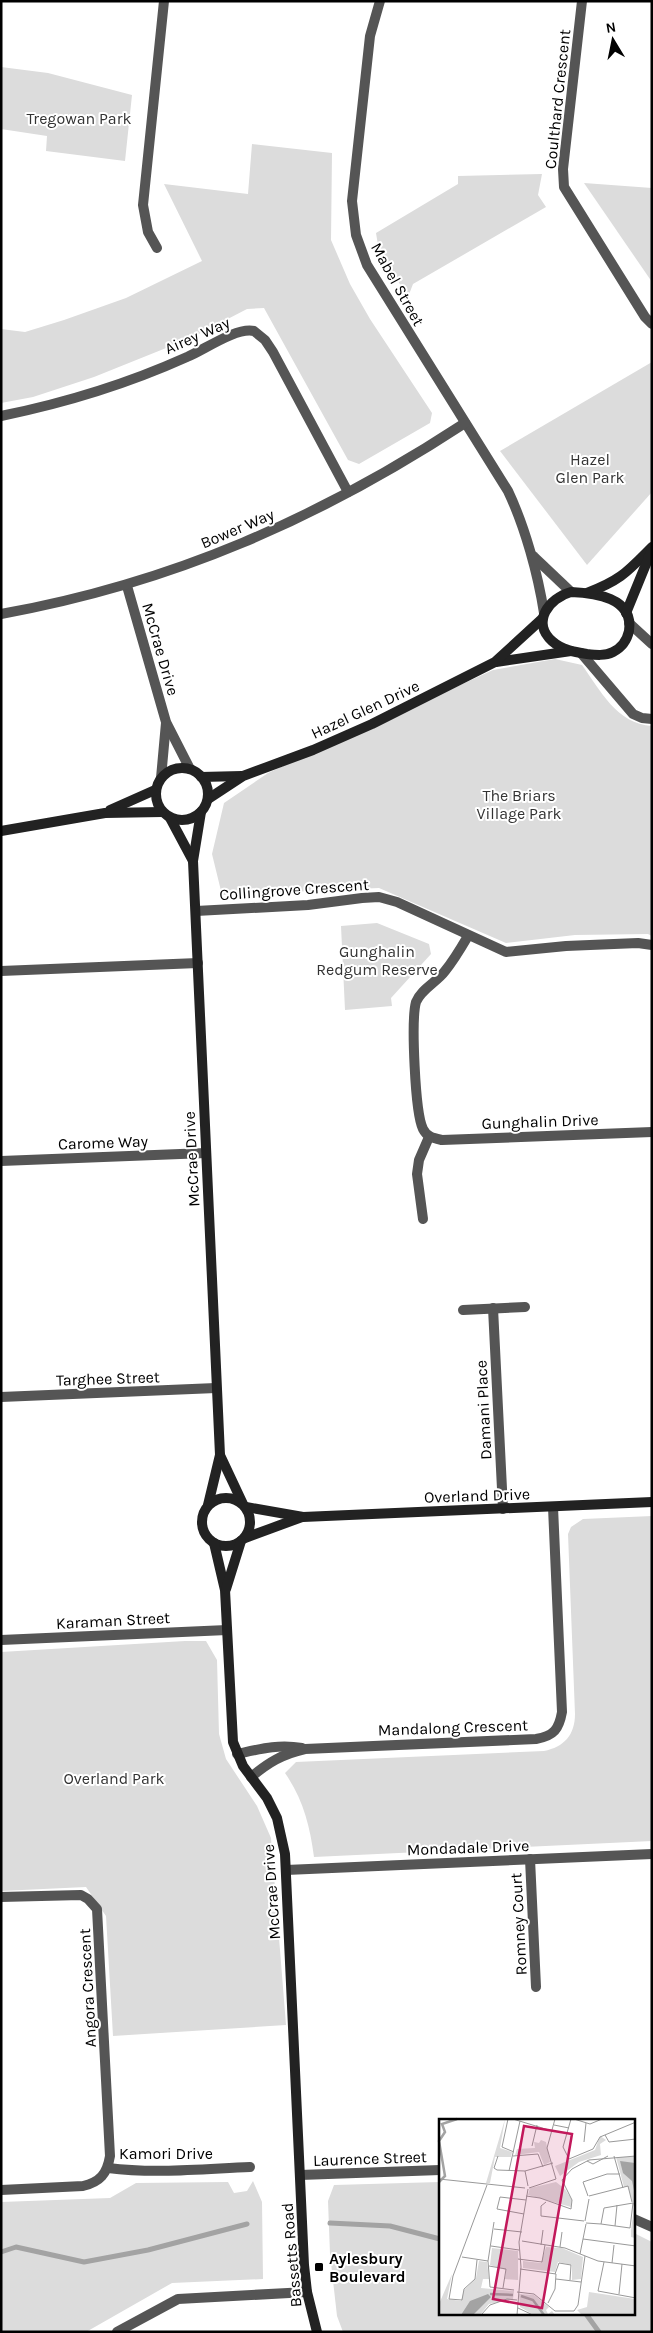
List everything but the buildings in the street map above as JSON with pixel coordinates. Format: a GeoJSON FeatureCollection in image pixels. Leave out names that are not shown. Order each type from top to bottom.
{"type":"FeatureCollection","features":[{"type":"Feature","properties":{"kind":"street"},"geometry":{"type":"LineString","coordinates":[[157,248],[148,232],[143,205],[164,1]]}},
{"type":"Feature","properties":{"kind":"street","name":"Mabel Street"},"geometry":{"type":"LineString","coordinates":[[380,1],[370,36],[352,200],[356,235],[367,265],[508,491],[516,507],[530,553],[544,615]]}},
{"type":"Feature","properties":{"kind":"street","name":"Coulthard Crescent"},"geometry":{"type":"LineString","coordinates":[[582,1],[563,169],[564,187],[634,300],[652,324]]}},
{"type":"Feature","properties":{"kind":"street","name":"Airey Way"},"geometry":{"type":"LineString","coordinates":[[1,416],[71,400],[126,381],[249,330],[265,340],[273,352],[348,492]]}},
{"type":"Feature","properties":{"kind":"street","name":"Bower Way"},"geometry":{"type":"LineString","coordinates":[[1,614],[76,599],[127,586],[242,544],[348,492],[465,423]]}},
{"type":"Feature","properties":{"kind":"street"},"geometry":{"type":"LineString","coordinates":[[586,593],[612,584],[624,576],[652,549]]}},
{"type":"Feature","properties":{"kind":"street"},"geometry":{"type":"LineString","coordinates":[[652,549],[628,618],[626,640],[614,652],[597,655],[576,652],[552,641],[548,636],[544,615],[554,599],[571,592],[586,593],[611,599],[622,607],[628,618],[652,644]]}},
{"type":"Feature","properties":{"kind":"street","name":"Mabel Street"},"geometry":{"type":"LineString","coordinates":[[530,553],[551,576],[571,592]]}},
{"type":"Feature","properties":{"kind":"street","name":"McCrae Drive"},"geometry":{"type":"LineString","coordinates":[[127,586],[166,722],[190,769]]}},
{"type":"Feature","properties":{"kind":"street","name":"Hazel Glen Drive"},"geometry":{"type":"LineString","coordinates":[[208,799],[243,776],[313,750],[372,724],[495,662],[544,615]]}},
{"type":"Feature","properties":{"kind":"street"},"geometry":{"type":"LineString","coordinates":[[576,652],[633,714],[652,720]]}},
{"type":"Feature","properties":{"kind":"street","name":"Hazel Glen Drive"},"geometry":{"type":"LineString","coordinates":[[495,662],[576,652]]}},
{"type":"Feature","properties":{"kind":"street","name":"McCrae Drive"},"geometry":{"type":"LineString","coordinates":[[161,778],[166,722]]}},
{"type":"Feature","properties":{"kind":"street"},"geometry":{"type":"LineString","coordinates":[[1,832],[105,813],[166,815],[186,820],[201,812],[208,799],[208,791],[201,776],[190,769],[174,769],[161,778],[155,790],[157,806],[166,815]]}},
{"type":"Feature","properties":{"kind":"street","name":"Hazel Glen Drive"},"geometry":{"type":"LineString","coordinates":[[201,776],[243,776]]}},
{"type":"Feature","properties":{"kind":"street"},"geometry":{"type":"LineString","coordinates":[[105,813],[155,790]]}},
{"type":"Feature","properties":{"kind":"street","name":"McCrae Drive"},"geometry":{"type":"LineString","coordinates":[[201,812],[194,861],[220,1455],[208,1505]]}},
{"type":"Feature","properties":{"kind":"street","name":"McCrae Drive"},"geometry":{"type":"LineString","coordinates":[[166,815],[194,861]]}},
{"type":"Feature","properties":{"kind":"street","name":"Collingrove Crescent"},"geometry":{"type":"LineString","coordinates":[[196,911],[308,905],[379,897],[397,902],[500,950],[516,953],[566,946],[638,943],[652,946]]}},
{"type":"Feature","properties":{"kind":"street"},"geometry":{"type":"LineString","coordinates":[[423,1218],[417,1174],[418,1160],[429,1137],[424,1130],[419,1114],[416,1003],[420,995],[437,981],[455,959],[468,936]]}},
{"type":"Feature","properties":{"kind":"street"},"geometry":{"type":"LineString","coordinates":[[1,971],[198,962]]}},
{"type":"Feature","properties":{"kind":"street","name":"Gunghalin Drive"},"geometry":{"type":"LineString","coordinates":[[429,1137],[442,1140],[652,1132]]}},
{"type":"Feature","properties":{"kind":"street","name":"Carome Way"},"geometry":{"type":"LineString","coordinates":[[1,1161],[206,1152]]}},
{"type":"Feature","properties":{"kind":"street"},"geometry":{"type":"LineString","coordinates":[[463,1310],[525,1307]]}},
{"type":"Feature","properties":{"kind":"street","name":"Damani Place"},"geometry":{"type":"LineString","coordinates":[[494,1308],[503,1509]]}},
{"type":"Feature","properties":{"kind":"street","name":"Targhee Street"},"geometry":{"type":"LineString","coordinates":[[1,1398],[216,1388]]}},
{"type":"Feature","properties":{"kind":"street","name":"McCrae Drive"},"geometry":{"type":"LineString","coordinates":[[220,1455],[244,1505]]}},
{"type":"Feature","properties":{"kind":"street"},"geometry":{"type":"LineString","coordinates":[[221,1498],[229,1498],[244,1505],[251,1523],[243,1540],[228,1546],[214,1543],[208,1538],[202,1521],[208,1505],[221,1498]]}},
{"type":"Feature","properties":{"kind":"street","name":"Overland Drive"},"geometry":{"type":"LineString","coordinates":[[244,1505],[302,1517],[652,1502]]}},
{"type":"Feature","properties":{"kind":"street","name":"Mandalong Crescent"},"geometry":{"type":"LineString","coordinates":[[251,1777],[272,1760],[284,1754],[304,1749],[536,1739],[555,1733],[562,1712],[553,1507]]}},
{"type":"Feature","properties":{"kind":"street","name":"Overland Drive"},"geometry":{"type":"LineString","coordinates":[[243,1540],[302,1517]]}},
{"type":"Feature","properties":{"kind":"street","name":"McCrae Drive"},"geometry":{"type":"LineString","coordinates":[[225,1590],[243,1540]]}},
{"type":"Feature","properties":{"kind":"street","name":"McCrae Drive"},"geometry":{"type":"LineString","coordinates":[[214,1543],[225,1590],[231,1722],[237,1754],[267,1798],[277,1818],[285,1854],[300,2175]]}},
{"type":"Feature","properties":{"kind":"street","name":"Karaman Street"},"geometry":{"type":"LineString","coordinates":[[1,1640],[226,1630]]}},
{"type":"Feature","properties":{"kind":"street","name":"Mandalong Crescent"},"geometry":{"type":"LineString","coordinates":[[237,1754],[283,1745],[304,1749]]}},
{"type":"Feature","properties":{"kind":"street","name":"Mondadale Drive"},"geometry":{"type":"LineString","coordinates":[[286,1870],[652,1854]]}},
{"type":"Feature","properties":{"kind":"street","name":"Romney Court"},"geometry":{"type":"LineString","coordinates":[[530,1859],[536,1987]]}},
{"type":"Feature","properties":{"kind":"street","name":"Angora Crescent"},"geometry":{"type":"LineString","coordinates":[[1,1897],[81,1895],[88,1899],[97,1909],[104,2014],[110,2156],[108,2168]]}},
{"type":"Feature","properties":{"kind":"street","name":"Kamori Drive"},"geometry":{"type":"LineString","coordinates":[[1,2190],[93,2184],[102,2178],[108,2168],[153,2171],[250,2167]]}},
{"type":"Feature","properties":{"kind":"street","name":"Laurence Street"},"geometry":{"type":"LineString","coordinates":[[300,2175],[439,2170]]}},
{"type":"Feature","properties":{"kind":"street","name":"Bassetts Road"},"geometry":{"type":"LineString","coordinates":[[300,2175],[307,2292],[317,2332]]}},
{"type":"Feature","properties":{"kind":"street"},"geometry":{"type":"LineString","coordinates":[[636,2220],[652,2227]]}},
{"type":"Feature","properties":{"kind":"street"},"geometry":{"type":"LineString","coordinates":[[117,2332],[178,2299],[307,2292]]}},
{"type":"Feature","properties":{"kind":"green space","name":"Tregowan Park"},"geometry":{"type":"Polygon","coordinates":[[[1,67],[48,73],[132,95],[125,161],[46,151],[47,136],[1,129],[1,67]]]}},
{"type":"Feature","properties":{"kind":"green space"},"geometry":{"type":"Polygon","coordinates":[[[252,144],[332,153],[331,240],[350,284],[370,319],[432,413],[430,423],[359,464],[348,460],[264,308],[247,309],[191,338],[94,377],[33,397],[1,403],[1,329],[25,332],[64,320],[126,298],[202,261],[164,184],[248,194],[252,144]]]}},
{"type":"Feature","properties":{"kind":"green space"},"geometry":{"type":"Polygon","coordinates":[[[542,174],[538,195],[546,207],[413,284],[408,297],[379,251],[376,233],[458,184],[458,176],[542,174]]]}},
{"type":"Feature","properties":{"kind":"green space"},"geometry":{"type":"Polygon","coordinates":[[[584,183],[652,188],[652,282],[584,183]]]}},
{"type":"Feature","properties":{"kind":"green space","name":"Hazel Glen Park"},"geometry":{"type":"Polygon","coordinates":[[[652,362],[652,492],[587,565],[500,451],[652,362]]]}},
{"type":"Feature","properties":{"kind":"green space","name":"The Briars Village Park"},"geometry":{"type":"Polygon","coordinates":[[[555,659],[582,665],[603,695],[619,712],[640,724],[652,726],[652,936],[648,934],[575,935],[506,943],[379,888],[222,895],[212,854],[224,803],[268,773],[493,670],[555,659]]]}},
{"type":"Feature","properties":{"kind":"green space","name":"Gunghalin Redgum Reserve"},"geometry":{"type":"Polygon","coordinates":[[[377,923],[429,944],[431,954],[391,998],[392,1006],[345,1010],[341,926],[377,923]]]}},
{"type":"Feature","properties":{"kind":"green space"},"geometry":{"type":"Polygon","coordinates":[[[652,1516],[652,1841],[314,1857],[305,1813],[297,1793],[285,1773],[296,1762],[544,1751],[563,1743],[567,1739],[573,1728],[575,1714],[568,1534],[571,1527],[583,1519],[652,1516]]]}},
{"type":"Feature","properties":{"kind":"green space","name":"Overland Park"},"geometry":{"type":"Polygon","coordinates":[[[206,1641],[217,1660],[219,1734],[226,1759],[257,1806],[271,1838],[286,2025],[113,2036],[106,1916],[86,1887],[1,1891],[1,1652],[206,1641]]]}},
{"type":"Feature","properties":{"kind":"green space"},"geometry":{"type":"Polygon","coordinates":[[[253,2181],[262,2202],[263,2279],[172,2283],[86,2332],[1,2332],[1,2202],[110,2198],[136,2183],[228,2182],[234,2193],[247,2191],[253,2181]]]}},
{"type":"Feature","properties":{"kind":"green space"},"geometry":{"type":"Polygon","coordinates":[[[439,2182],[439,2316],[636,2316],[636,2234],[652,2242],[652,2332],[343,2332],[337,2316],[330,2254],[328,2201],[334,2185],[439,2182]]]}},
{"type":"Feature","properties":{"kind":"waterway"},"geometry":{"type":"LineString","coordinates":[[330,2223],[390,2226],[439,2239]]}},
{"type":"Feature","properties":{"kind":"waterway"},"geometry":{"type":"LineString","coordinates":[[1,2252],[16,2247],[84,2262],[148,2250],[247,2224]]}},
{"type":"Feature","properties":{"kind":"waterway"},"geometry":{"type":"LineString","coordinates":[[587,2316],[599,2332]]}},
{"type":"Feature","properties":{"kind":"place","name":"Aylesbury Boulevard"},"geometry":{"type":"Point","coordinates":[319,2267]}}]}
